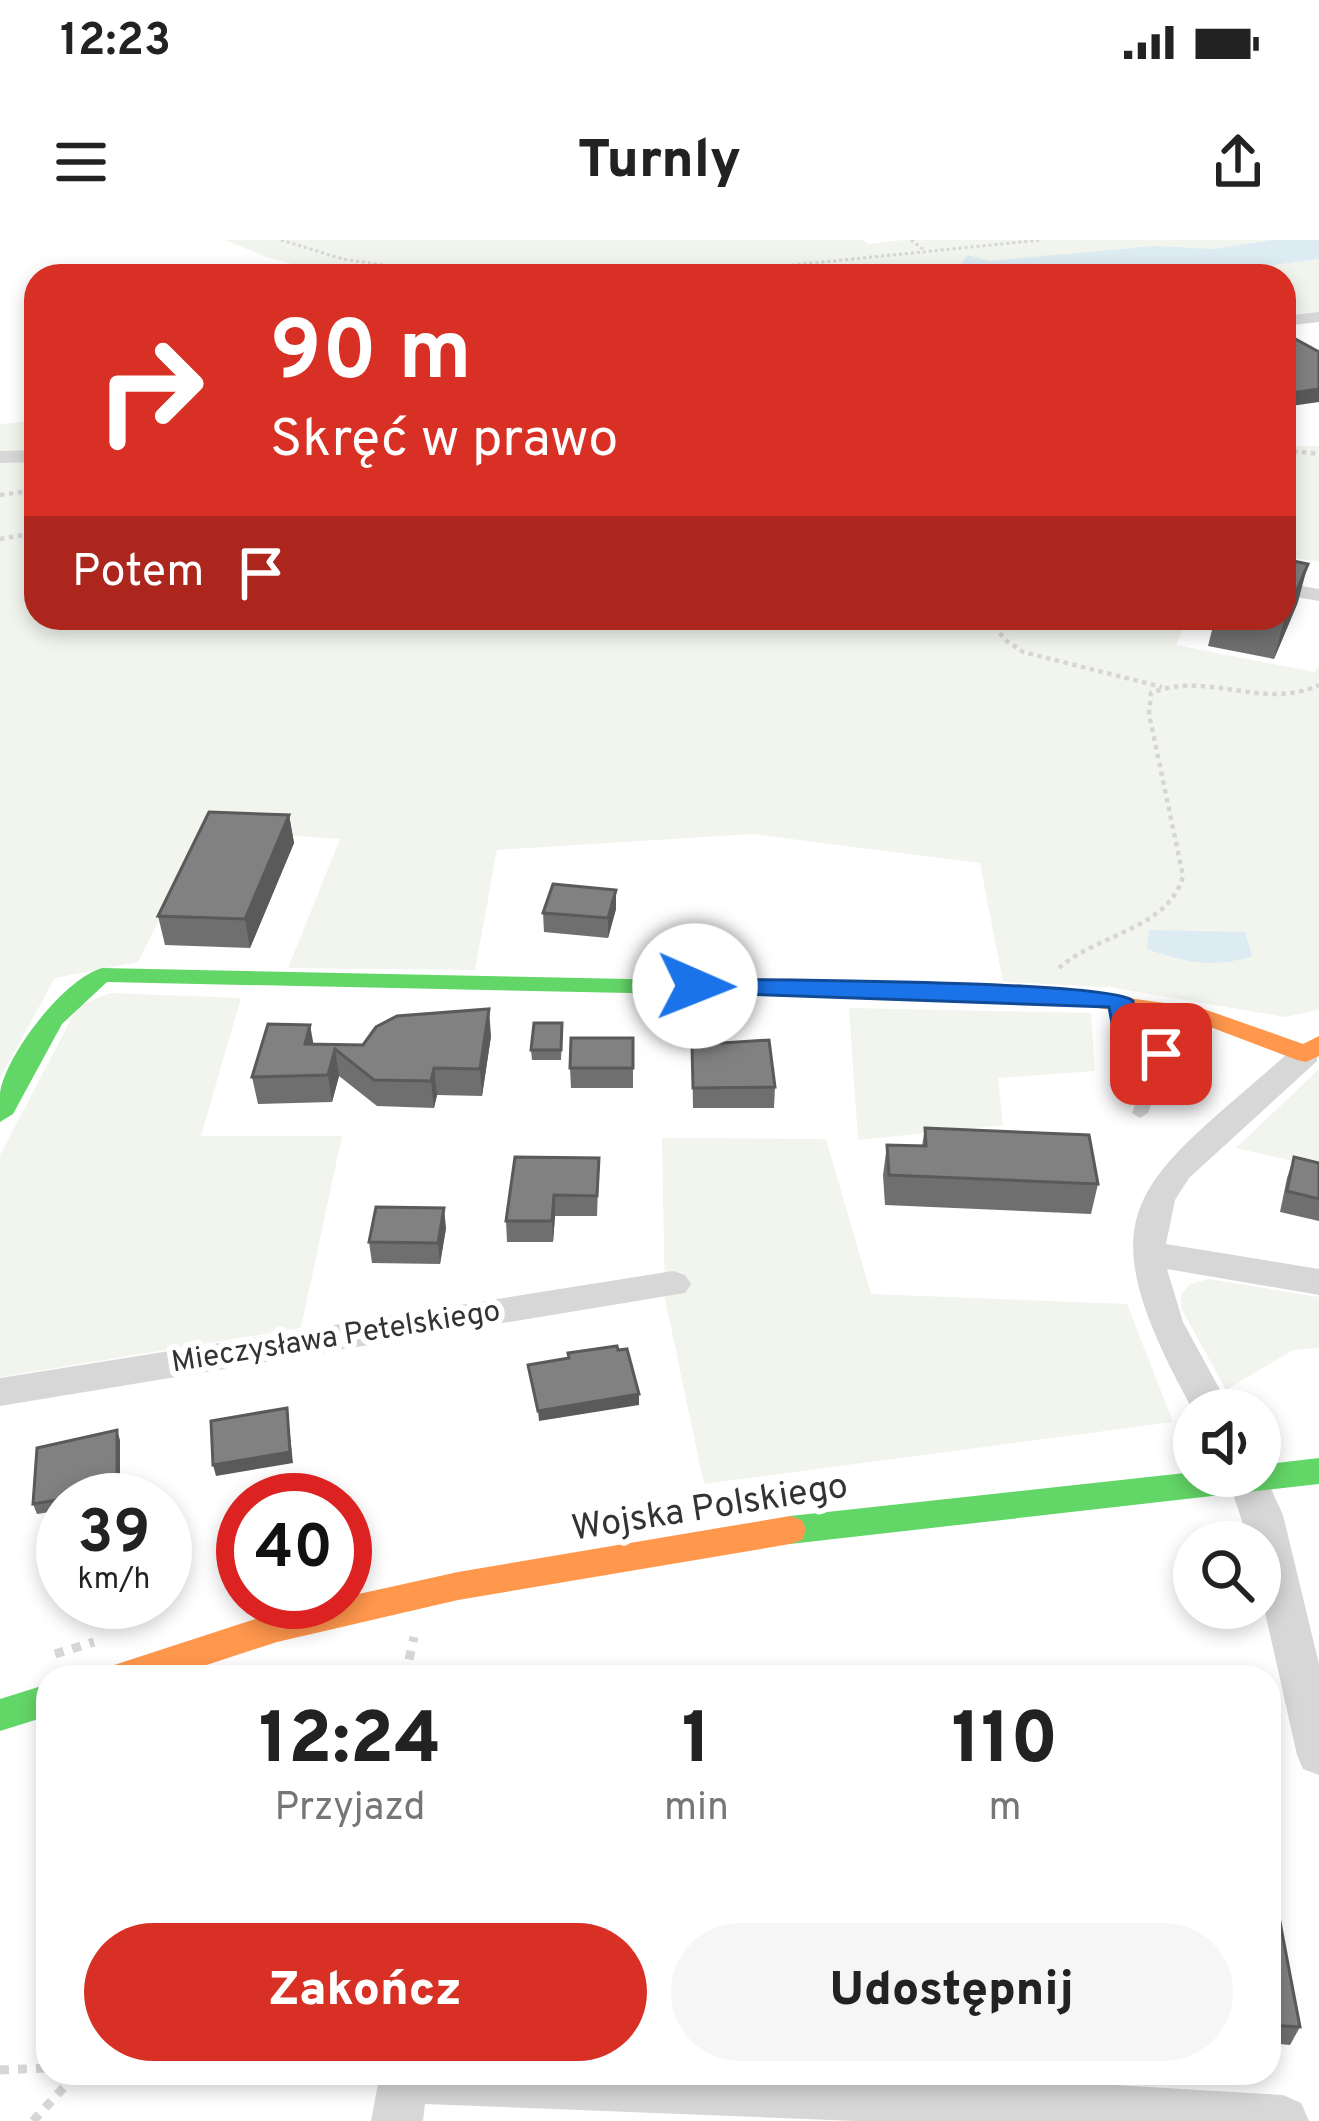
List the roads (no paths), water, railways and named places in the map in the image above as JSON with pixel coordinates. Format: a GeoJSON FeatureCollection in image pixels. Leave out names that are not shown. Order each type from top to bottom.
{"type":"FeatureCollection","features":[{"type":"Feature","properties":{"kind":"street"},"geometry":{"type":"LineString","coordinates":[[0,1114],[61,1004],[79,985],[102,975],[1049,995],[1202,1015],[1313,1049]]}},
{"type":"Feature","properties":{"kind":"street"},"geometry":{"type":"LineString","coordinates":[[1201,1389],[1161,1312],[1148,1253],[1149,1219],[1162,1189],[1313,1049]]}},
{"type":"Feature","properties":{"kind":"street"},"geometry":{"type":"LineString","coordinates":[[1148,1253],[1319,1282]]}},
{"type":"Feature","properties":{"kind":"street","name":"Mieczysława Petelskiego"},"geometry":{"type":"LineString","coordinates":[[0,1392],[673,1284]]}},
{"type":"Feature","properties":{"kind":"street","name":"Wojska Polskiego"},"geometry":{"type":"LineString","coordinates":[[1281,1474],[1319,1471]]}},
{"type":"Feature","properties":{"kind":"street","name":"Wojska Polskiego"},"geometry":{"type":"LineString","coordinates":[[161,1665],[277,1628],[458,1586],[797,1529],[1173,1485]]}},
{"type":"Feature","properties":{"kind":"street"},"geometry":{"type":"LineString","coordinates":[[1255,1497],[1319,1755]]}},
{"type":"Feature","properties":{"kind":"street"},"geometry":{"type":"LineString","coordinates":[[0,1715],[36,1704]]}},
{"type":"Feature","properties":{"kind":"street"},"geometry":{"type":"LineString","coordinates":[[400,2099],[1283,2121]]}},
{"type":"Feature","properties":{"kind":"lane"},"geometry":{"type":"LineString","coordinates":[[1120,1001],[1123,1028],[1161,1054],[1140,1114]]}}]}
